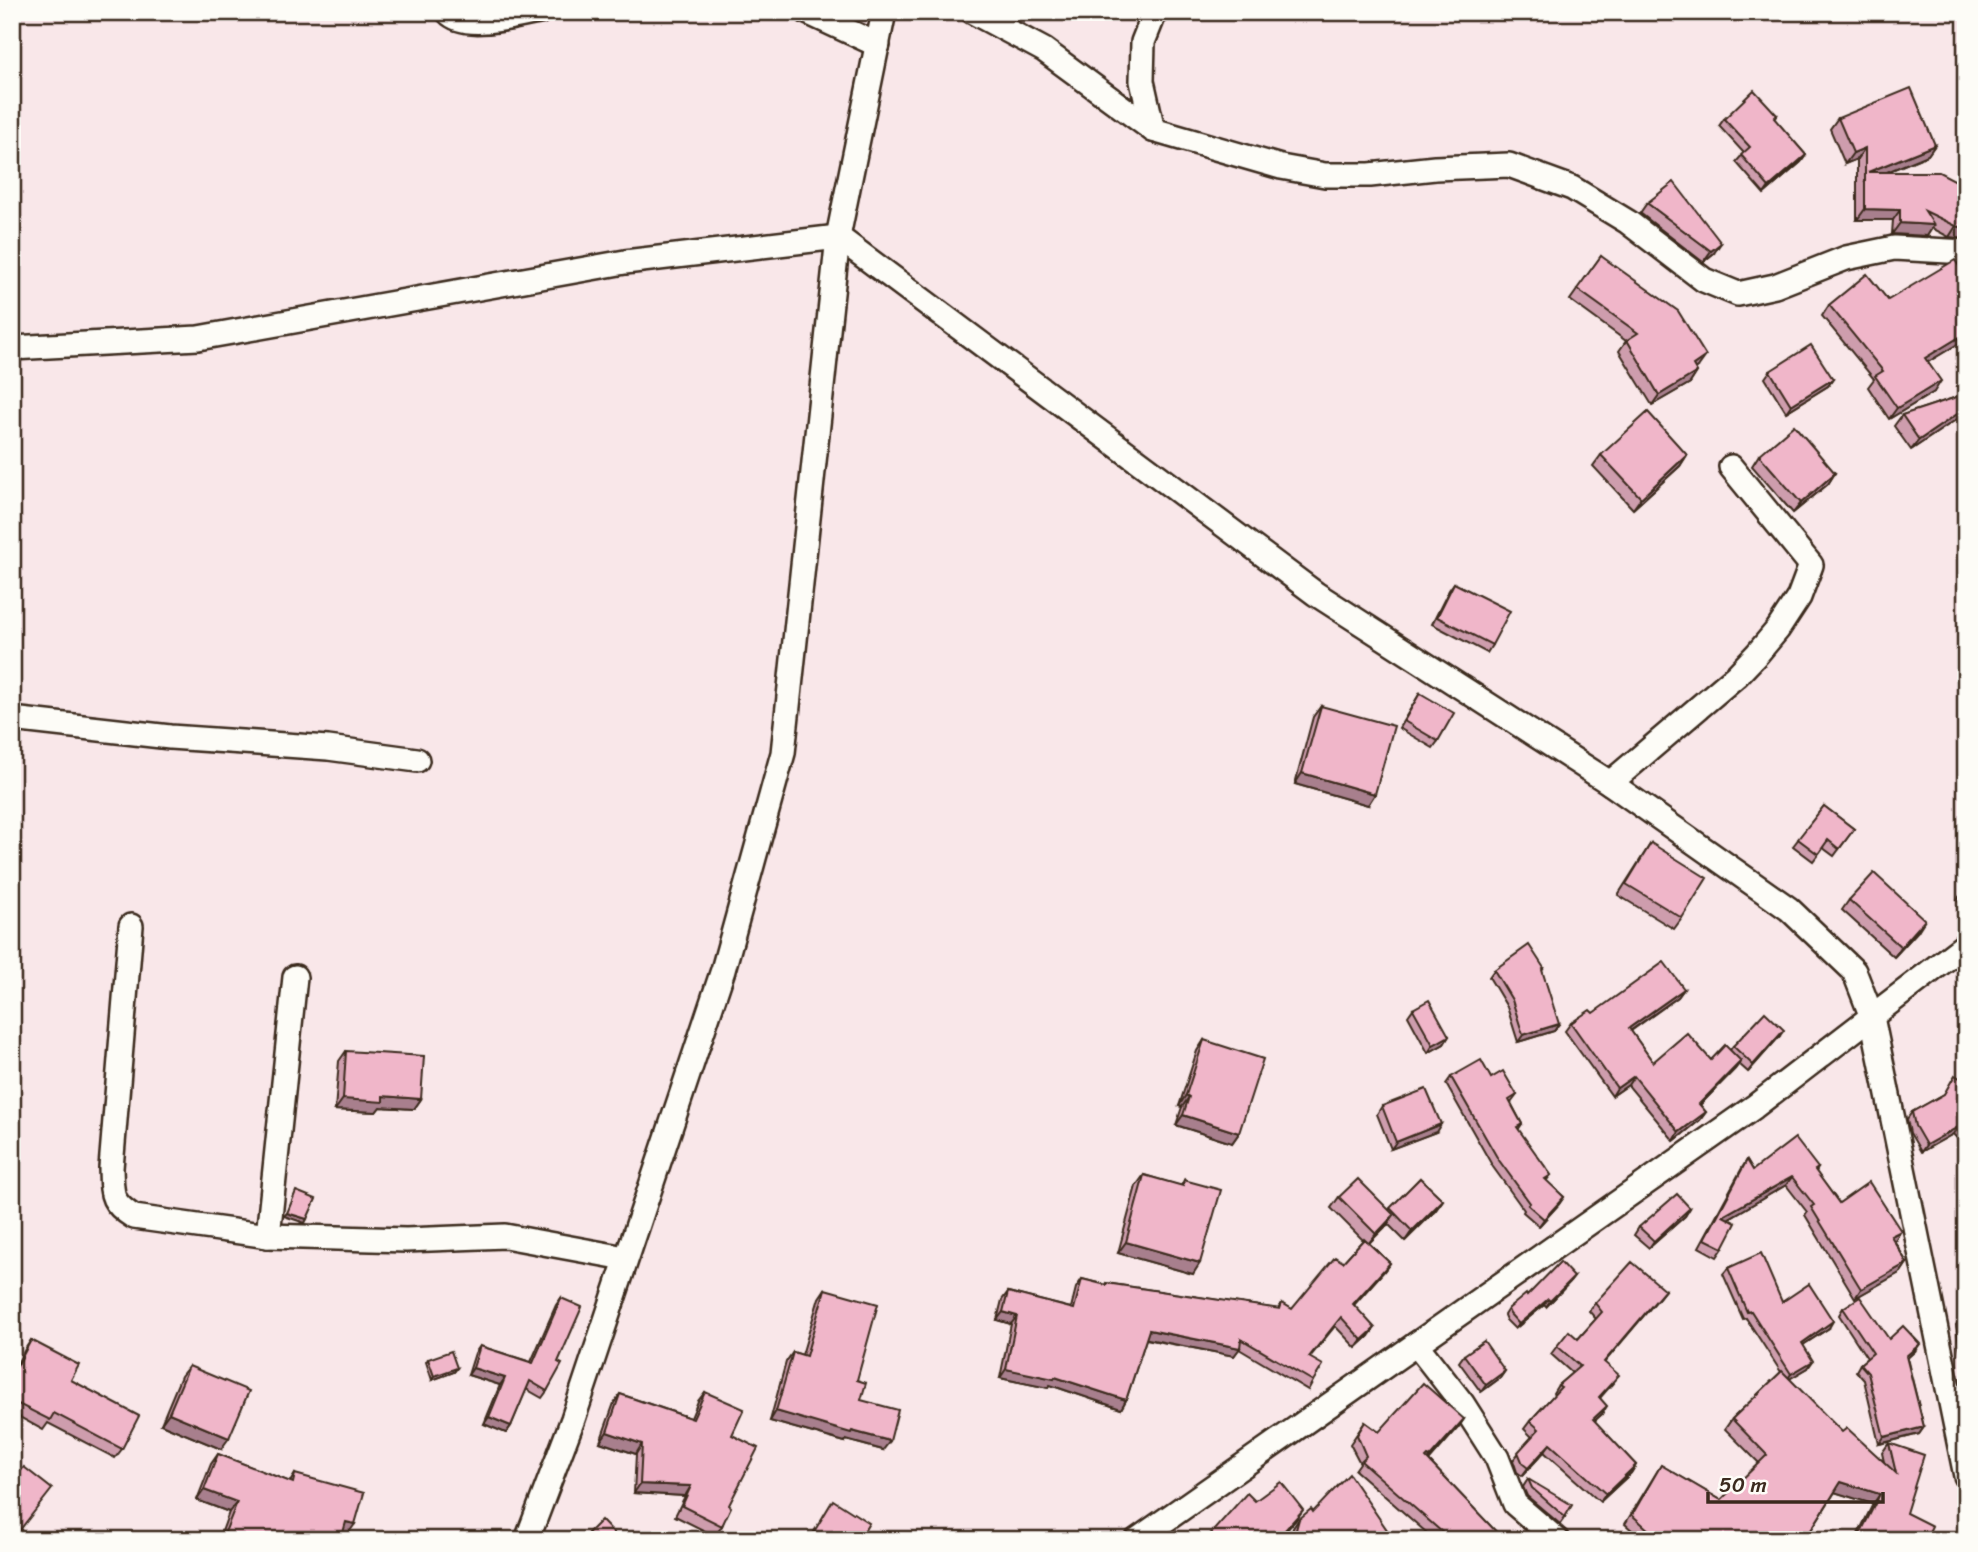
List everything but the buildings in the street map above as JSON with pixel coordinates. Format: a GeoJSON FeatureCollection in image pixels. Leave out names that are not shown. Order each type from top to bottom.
{"type":"FeatureCollection","features":[{"type":"Feature","properties":{"kind":"street"},"geometry":{"type":"LineString","coordinates":[[448,12],[460,21],[489,20],[539,12]]}},
{"type":"Feature","properties":{"kind":"street"},"geometry":{"type":"LineString","coordinates":[[807,12],[878,45]]}},
{"type":"Feature","properties":{"kind":"street"},"geometry":{"type":"LineString","coordinates":[[527,1540],[573,1419],[723,970],[783,753],[838,237],[884,12]]}},
{"type":"Feature","properties":{"kind":"street"},"geometry":{"type":"LineString","coordinates":[[973,12],[1044,50],[1153,130],[1281,167],[1325,175],[1370,175],[1436,168],[1509,165],[1572,188],[1628,222],[1704,280],[1738,293],[1774,286],[1846,258],[1894,248],[1966,252]]}},
{"type":"Feature","properties":{"kind":"street"},"geometry":{"type":"LineString","coordinates":[[1153,130],[1142,81],[1143,42],[1155,12]]}},
{"type":"Feature","properties":{"kind":"street"},"geometry":{"type":"LineString","coordinates":[[12,348],[198,338],[625,262],[838,237],[1316,594],[1610,783],[1789,909],[1854,971],[1872,1017],[1966,1476]]}},
{"type":"Feature","properties":{"kind":"street"},"geometry":{"type":"LineString","coordinates":[[1610,783],[1737,675],[1778,629],[1799,597],[1811,565],[1731,467]]}},
{"type":"Feature","properties":{"kind":"street"},"geometry":{"type":"LineString","coordinates":[[12,719],[170,737],[328,748],[417,760]]}},
{"type":"Feature","properties":{"kind":"street"},"geometry":{"type":"LineString","coordinates":[[131,926],[111,1168],[112,1197],[119,1208],[134,1217],[268,1236],[406,1240],[505,1236],[625,1258]]}},
{"type":"Feature","properties":{"kind":"street"},"geometry":{"type":"LineString","coordinates":[[1137,1540],[1755,1107],[1966,944]]}},
{"type":"Feature","properties":{"kind":"street"},"geometry":{"type":"LineString","coordinates":[[268,1236],[295,977]]}},
{"type":"Feature","properties":{"kind":"street"},"geometry":{"type":"LineString","coordinates":[[1416,1344],[1461,1403],[1497,1458],[1515,1504],[1557,1540]]}}]}
